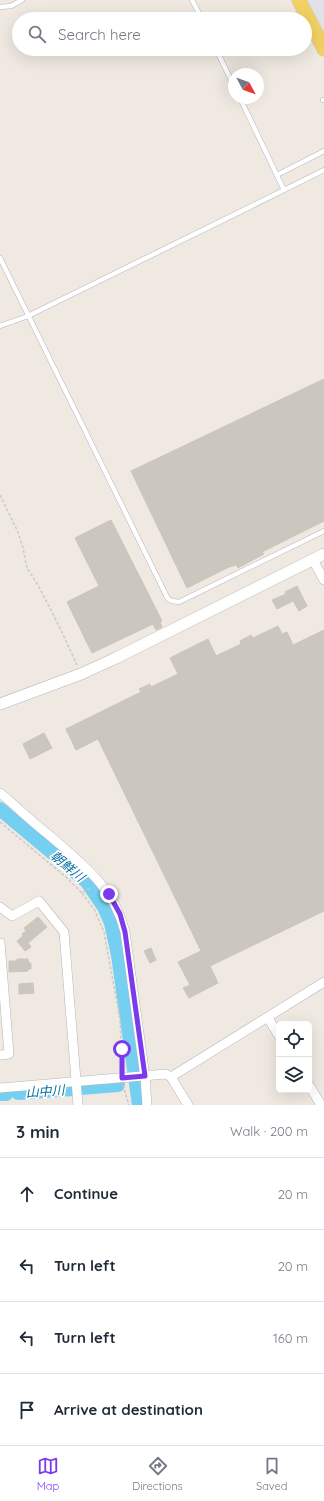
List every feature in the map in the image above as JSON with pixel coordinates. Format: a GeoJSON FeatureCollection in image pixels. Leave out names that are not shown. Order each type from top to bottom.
{"type":"FeatureCollection","features":[{"type":"Feature","properties":{"kind":"main road"},"geometry":{"type":"LineString","coordinates":[[299,0],[305,12]]}},
{"type":"Feature","properties":{"kind":"main road"},"geometry":{"type":"LineString","coordinates":[[312,25],[324,49]]}},
{"type":"Feature","properties":{"kind":"street"},"geometry":{"type":"LineString","coordinates":[[0,704],[81,674],[324,554]]}},
{"type":"Feature","properties":{"kind":"street"},"geometry":{"type":"LineString","coordinates":[[313,560],[324,580]]}},
{"type":"Feature","properties":{"kind":"street"},"geometry":{"type":"LineString","coordinates":[[0,793],[92,873],[109,894],[115,905],[123,922],[125,932],[147,1105]]}},
{"type":"Feature","properties":{"kind":"street"},"geometry":{"type":"LineString","coordinates":[[0,907],[12,916],[39,901],[64,932],[78,1105]]}},
{"type":"Feature","properties":{"kind":"street"},"geometry":{"type":"LineString","coordinates":[[0,943],[9,1054],[0,1055]]}},
{"type":"Feature","properties":{"kind":"street"},"geometry":{"type":"LineString","coordinates":[[170,1077],[268,1018],[324,982]]}},
{"type":"Feature","properties":{"kind":"street"},"geometry":{"type":"LineString","coordinates":[[268,1018],[276,1031]]}},
{"type":"Feature","properties":{"kind":"street"},"geometry":{"type":"LineString","coordinates":[[0,1088],[144,1077],[162,1074],[170,1077],[188,1105]]}},
{"type":"Feature","properties":{"kind":"street"},"geometry":{"type":"LineString","coordinates":[[312,1090],[321,1105]]}},
{"type":"Feature","properties":{"kind":"lane"},"geometry":{"type":"LineString","coordinates":[[0,7],[10,6],[22,0]]}},
{"type":"Feature","properties":{"kind":"lane"},"geometry":{"type":"LineString","coordinates":[[192,0],[198,12]]}},
{"type":"Feature","properties":{"kind":"lane"},"geometry":{"type":"LineString","coordinates":[[219,56],[228,74]]}},
{"type":"Feature","properties":{"kind":"lane"},"geometry":{"type":"LineString","coordinates":[[243,104],[284,190]]}},
{"type":"Feature","properties":{"kind":"lane"},"geometry":{"type":"LineString","coordinates":[[277,175],[323,152]]}},
{"type":"Feature","properties":{"kind":"lane"},"geometry":{"type":"LineString","coordinates":[[0,326],[28,316],[324,170]]}},
{"type":"Feature","properties":{"kind":"lane"},"geometry":{"type":"LineString","coordinates":[[0,258],[168,599],[179,602],[324,531]]}},
{"type":"Feature","properties":{"kind":"path"},"geometry":{"type":"LineString","coordinates":[[0,495],[17,530],[23,548],[27,568],[38,585],[59,626],[81,674]]}},
{"type":"Feature","properties":{"kind":"path"},"geometry":{"type":"LineString","coordinates":[[0,822],[67,878],[83,893],[94,909],[104,932],[120,1019],[124,1078],[129,1105]]}},
{"type":"Feature","properties":{"kind":"path"},"geometry":{"type":"LineString","coordinates":[[83,893],[93,886]]}},
{"type":"Feature","properties":{"kind":"shaded area"},"geometry":{"type":"Polygon","coordinates":[[[304,0],[324,0],[324,39],[312,16],[312,12],[310,12],[304,0]]]}},
{"type":"Feature","properties":{"kind":"building"},"geometry":{"type":"Polygon","coordinates":[[[324,379],[324,521],[262,552],[264,554],[238,568],[237,565],[229,567],[187,588],[131,471],[324,379]]]}},
{"type":"Feature","properties":{"kind":"building"},"geometry":{"type":"Polygon","coordinates":[[[111,520],[162,621],[160,622],[162,627],[156,630],[153,624],[92,653],[67,602],[99,586],[75,538],[111,520]]]}},
{"type":"Feature","properties":{"kind":"building"},"geometry":{"type":"Polygon","coordinates":[[[297,586],[307,606],[299,611],[293,601],[277,609],[272,600],[286,594],[285,592],[297,586]]]}},
{"type":"Feature","properties":{"kind":"building"},"geometry":{"type":"Polygon","coordinates":[[[278,626],[282,634],[287,632],[293,645],[324,630],[324,911],[210,966],[218,983],[189,998],[183,988],[190,985],[178,962],[201,951],[98,739],[76,750],[66,729],[141,692],[139,689],[150,684],[151,687],[178,674],[170,658],[208,639],[216,656],[241,644],[240,641],[251,635],[253,638],[278,626]]]}},
{"type":"Feature","properties":{"kind":"building"},"geometry":{"type":"Polygon","coordinates":[[[44,733],[52,748],[30,759],[23,744],[44,733]]]}},
{"type":"Feature","properties":{"kind":"building"},"geometry":{"type":"Polygon","coordinates":[[[38,917],[47,927],[28,943],[31,947],[25,951],[17,941],[26,931],[24,928],[38,917]]]}},
{"type":"Feature","properties":{"kind":"building"},"geometry":{"type":"Polygon","coordinates":[[[151,948],[156,960],[150,963],[144,951],[151,948]]]}},
{"type":"Feature","properties":{"kind":"building"},"geometry":{"type":"Polygon","coordinates":[[[17,959],[28,959],[29,963],[31,963],[31,969],[28,969],[28,971],[9,972],[9,961],[17,961],[17,959]]]}},
{"type":"Feature","properties":{"kind":"building"},"geometry":{"type":"Polygon","coordinates":[[[33,983],[34,993],[19,994],[19,984],[33,983]]]}},
{"type":"Feature","properties":{"kind":"waterway","name":"朝鮮川"},"geometry":{"type":"LineString","coordinates":[[0,809],[87,882],[104,907],[111,923],[118,955],[139,1105]]}},
{"type":"Feature","properties":{"kind":"waterway","name":"山中川"},"geometry":{"type":"LineString","coordinates":[[80,1088],[118,1085]]}},
{"type":"Feature","properties":{"kind":"waterway","name":"山中川"},"geometry":{"type":"LineString","coordinates":[[18,1093],[72,1089]]}},
{"type":"Feature","properties":{"kind":"waterway","name":"山中川"},"geometry":{"type":"LineString","coordinates":[[0,1094],[6,1094]]}},
{"type":"Feature","properties":{"kind":"route"},"geometry":{"type":"LineString","coordinates":[[109,894],[120,914],[125,932],[145,1076],[122,1078],[122,1049]]}}]}
